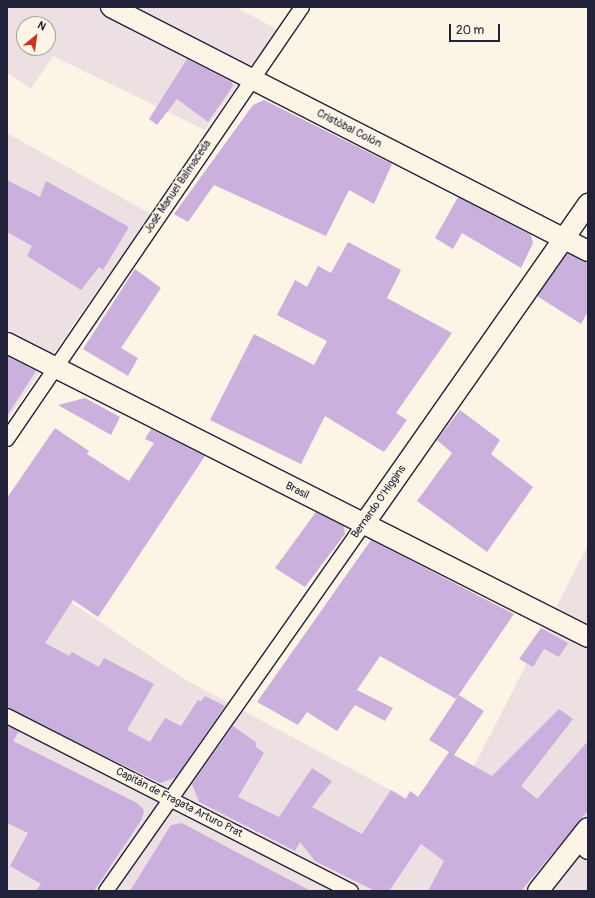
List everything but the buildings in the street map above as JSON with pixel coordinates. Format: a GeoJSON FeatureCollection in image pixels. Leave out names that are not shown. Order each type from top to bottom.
{"type":"FeatureCollection","features":[{"type":"Feature","properties":{"kind":"street","name":"Cristóbal Colón"},"geometry":{"type":"LineString","coordinates":[[111,7],[588,251]]}},
{"type":"Feature","properties":{"kind":"street","name":"José Manuel Balmaceda"},"geometry":{"type":"LineString","coordinates":[[7,439],[302,7]]}},
{"type":"Feature","properties":{"kind":"street","name":"Bernardo O'Higgins"},"geometry":{"type":"LineString","coordinates":[[106,891],[169,798],[364,524],[588,204]]}},
{"type":"Feature","properties":{"kind":"street","name":"Brasil"},"geometry":{"type":"LineString","coordinates":[[7,343],[588,637]]}},
{"type":"Feature","properties":{"kind":"street","name":"Capitán de Fragata Arturo Prat"},"geometry":{"type":"LineString","coordinates":[[7,716],[351,891]]}},
{"type":"Feature","properties":{"kind":"street"},"geometry":{"type":"LineString","coordinates":[[538,891],[588,828]]}},
{"type":"Feature","properties":{"kind":"shaded area"},"geometry":{"type":"Polygon","coordinates":[[[7,7],[236,7],[278,30],[205,130],[53,56],[31,89],[7,73],[7,7]]]}},
{"type":"Feature","properties":{"kind":"shaded area"},"geometry":{"type":"Polygon","coordinates":[[[7,133],[151,214],[7,420],[7,133]]]}},
{"type":"Feature","properties":{"kind":"shaded area"},"geometry":{"type":"Polygon","coordinates":[[[588,545],[588,891],[7,891],[7,559],[186,680],[402,796],[383,824],[387,827],[410,791],[441,813],[474,766],[588,545]]]}}]}
